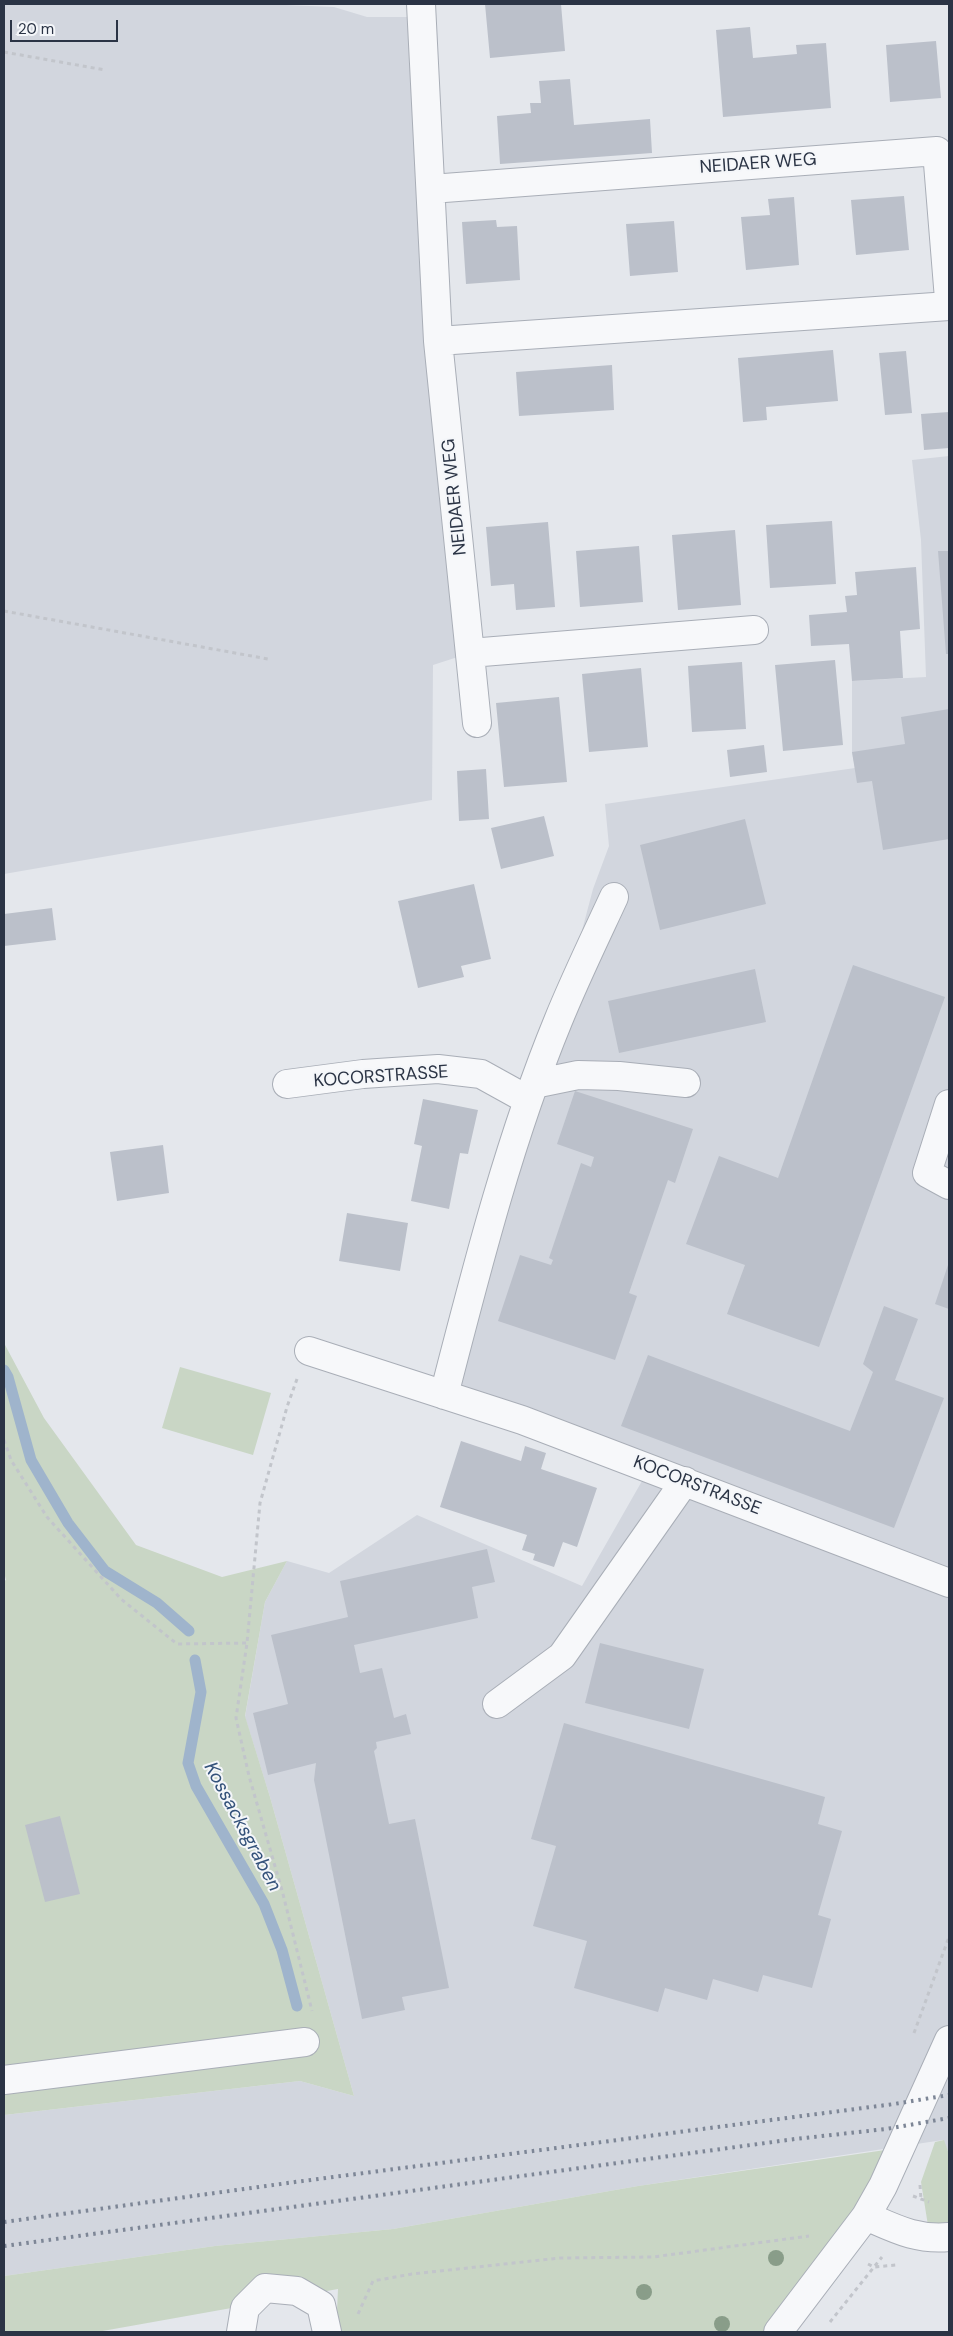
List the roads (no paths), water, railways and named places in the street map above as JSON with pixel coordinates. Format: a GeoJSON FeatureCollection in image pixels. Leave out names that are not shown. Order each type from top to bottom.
{"type":"FeatureCollection","features":[{"type":"Feature","properties":{"kind":"street","name":"NEIDAER WEG"},"geometry":{"type":"LineString","coordinates":[[421,4],[438,341],[477,723]]}},
{"type":"Feature","properties":{"kind":"street","name":"NEIDAER WEG"},"geometry":{"type":"LineString","coordinates":[[431,189],[937,150],[949,299]]}},
{"type":"Feature","properties":{"kind":"street"},"geometry":{"type":"LineString","coordinates":[[438,341],[949,306]]}},
{"type":"Feature","properties":{"kind":"street"},"geometry":{"type":"LineString","coordinates":[[470,653],[754,630]]}},
{"type":"Feature","properties":{"kind":"street"},"geometry":{"type":"LineString","coordinates":[[444,1395],[474,1277],[531,1092],[558,1021],[614,897]]}},
{"type":"Feature","properties":{"kind":"street","name":"KOCORSTRASSE"},"geometry":{"type":"LineString","coordinates":[[287,1084],[363,1074],[438,1069],[481,1074],[531,1092]]}},
{"type":"Feature","properties":{"kind":"street"},"geometry":{"type":"LineString","coordinates":[[531,1092],[578,1074],[686,1083]]}},
{"type":"Feature","properties":{"kind":"street"},"geometry":{"type":"LineString","coordinates":[[949,1104],[927,1172],[949,1185]]}},
{"type":"Feature","properties":{"kind":"street","name":"KOCORSTRASSE"},"geometry":{"type":"LineString","coordinates":[[309,1351],[522,1420],[949,1583]]}},
{"type":"Feature","properties":{"kind":"street"},"geometry":{"type":"LineString","coordinates":[[497,1704],[562,1656],[685,1481]]}},
{"type":"Feature","properties":{"kind":"street"},"geometry":{"type":"LineString","coordinates":[[778,2332],[866,2216],[884,2186],[949,2040]]}},
{"type":"Feature","properties":{"kind":"street"},"geometry":{"type":"LineString","coordinates":[[4,2080],[305,2042]]}},
{"type":"Feature","properties":{"kind":"street"},"geometry":{"type":"LineString","coordinates":[[866,2216],[900,2231],[930,2239],[949,2237]]}},
{"type":"Feature","properties":{"kind":"street"},"geometry":{"type":"LineString","coordinates":[[241,2332],[245,2308],[265,2288],[297,2291],[320,2305],[327,2332]]}},
{"type":"Feature","properties":{"kind":"waterway","name":"Kossacksgraben"},"geometry":{"type":"LineString","coordinates":[[4,1370],[8,1377],[31,1460],[68,1523],[105,1571],[157,1603],[189,1631]]}},
{"type":"Feature","properties":{"kind":"waterway","name":"Kossacksgraben"},"geometry":{"type":"LineString","coordinates":[[195,1660],[201,1692],[188,1763],[196,1786],[264,1904],[282,1950],[297,2006]]}},
{"type":"Feature","properties":{"kind":"railway"},"geometry":{"type":"LineString","coordinates":[[4,2222],[894,2104],[949,2095]]}},
{"type":"Feature","properties":{"kind":"railway"},"geometry":{"type":"LineString","coordinates":[[4,2246],[795,2139],[886,2129],[949,2118]]}}]}
